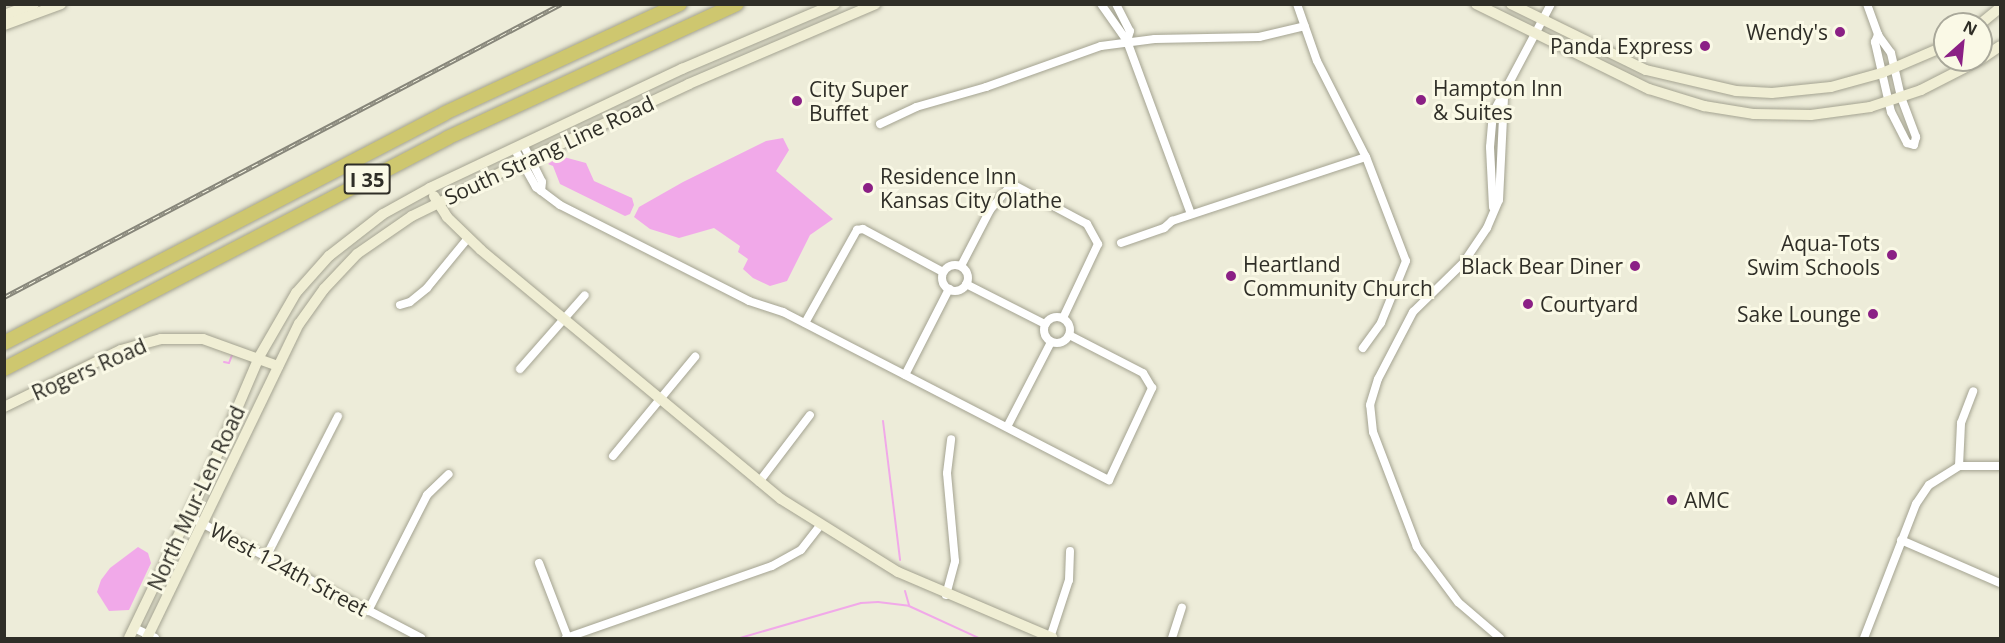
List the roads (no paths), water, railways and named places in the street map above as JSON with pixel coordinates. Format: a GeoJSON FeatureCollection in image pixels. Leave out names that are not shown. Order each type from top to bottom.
{"type":"FeatureCollection","features":[{"type":"Feature","properties":{"kind":"highway","name":"I 35"},"geometry":{"type":"LineString","coordinates":[[4,343],[446,113],[680,4]]}},
{"type":"Feature","properties":{"kind":"highway","name":"I 35"},"geometry":{"type":"LineString","coordinates":[[4,369],[447,138],[737,4]]}},
{"type":"Feature","properties":{"kind":"main road"},"geometry":{"type":"LineString","coordinates":[[4,15],[34,4]]}},
{"type":"Feature","properties":{"kind":"main road"},"geometry":{"type":"LineString","coordinates":[[4,25],[62,4]]}},
{"type":"Feature","properties":{"kind":"main road","name":"South Strang Line Road"},"geometry":{"type":"LineString","coordinates":[[260,357],[284,311],[318,268],[366,226],[430,188],[518,146],[682,69],[835,4]]}},
{"type":"Feature","properties":{"kind":"main road","name":"South Strang Line Road"},"geometry":{"type":"LineString","coordinates":[[278,366],[311,305],[340,271],[374,240],[438,202],[526,160],[689,84],[876,4]]}},
{"type":"Feature","properties":{"kind":"main road"},"geometry":{"type":"LineString","coordinates":[[1476,4],[1613,74],[1704,106],[1754,114],[1811,115],[1889,102],[1959,72]]}},
{"type":"Feature","properties":{"kind":"main road"},"geometry":{"type":"LineString","coordinates":[[1511,4],[1646,70],[1705,86],[1772,93],[1802,92],[1882,73],[1933,51]]}},
{"type":"Feature","properties":{"kind":"main road"},"geometry":{"type":"LineString","coordinates":[[430,188],[438,202],[468,238],[759,482],[820,526],[946,595],[1051,638]]}},
{"type":"Feature","properties":{"kind":"main road","name":"Rogers Road"},"geometry":{"type":"LineString","coordinates":[[4,407],[146,342],[203,339],[260,357],[278,366]]}},
{"type":"Feature","properties":{"kind":"main road","name":"North Mur-Len Road"},"geometry":{"type":"LineString","coordinates":[[132,633],[260,357]]}},
{"type":"Feature","properties":{"kind":"main road","name":"North Mur-Len Road"},"geometry":{"type":"LineString","coordinates":[[150,638],[202,523],[278,366]]}},
{"type":"Feature","properties":{"kind":"street"},"geometry":{"type":"LineString","coordinates":[[1101,4],[1127,41],[1191,214]]}},
{"type":"Feature","properties":{"kind":"street"},"geometry":{"type":"LineString","coordinates":[[1116,4],[1130,31],[1127,41]]}},
{"type":"Feature","properties":{"kind":"street"},"geometry":{"type":"LineString","coordinates":[[1297,4],[1317,61],[1366,157],[1406,261],[1380,323],[1363,348]]}},
{"type":"Feature","properties":{"kind":"street"},"geometry":{"type":"LineString","coordinates":[[1500,639],[1458,602],[1417,547],[1373,432],[1370,405],[1378,379],[1413,312],[1477,246],[1494,207],[1490,133],[1495,107],[1504,97],[1551,4]]}},
{"type":"Feature","properties":{"kind":"street"},"geometry":{"type":"LineString","coordinates":[[1867,4],[1878,35],[1886,41],[1901,97],[1916,137],[1914,145],[1907,143],[1898,129],[1889,102],[1875,42],[1878,35]]}},
{"type":"Feature","properties":{"kind":"street"},"geometry":{"type":"LineString","coordinates":[[880,124],[916,107],[986,87],[1079,52],[1127,41],[1259,37],[1305,26]]}},
{"type":"Feature","properties":{"kind":"street"},"geometry":{"type":"LineString","coordinates":[[518,146],[541,190],[560,205],[749,302],[805,323],[1108,480],[1152,388],[1143,373],[1069,335]]}},
{"type":"Feature","properties":{"kind":"street"},"geometry":{"type":"LineString","coordinates":[[1121,243],[1191,214],[1366,157]]}},
{"type":"Feature","properties":{"kind":"street"},"geometry":{"type":"LineString","coordinates":[[961,267],[990,210],[1012,184],[1088,224],[1095,236],[1098,250],[1063,318]]}},
{"type":"Feature","properties":{"kind":"street"},"geometry":{"type":"LineString","coordinates":[[805,323],[857,230],[863,229],[943,272]]}},
{"type":"Feature","properties":{"kind":"street"},"geometry":{"type":"LineString","coordinates":[[400,305],[410,302],[427,288],[468,238]]}},
{"type":"Feature","properties":{"kind":"street"},"geometry":{"type":"LineString","coordinates":[[949,266],[961,267],[968,276],[966,284],[959,290],[949,289],[942,280],[943,272],[949,266]]}},
{"type":"Feature","properties":{"kind":"street"},"geometry":{"type":"LineString","coordinates":[[966,284],[1045,324]]}},
{"type":"Feature","properties":{"kind":"street"},"geometry":{"type":"LineString","coordinates":[[906,375],[949,289]]}},
{"type":"Feature","properties":{"kind":"street"},"geometry":{"type":"LineString","coordinates":[[520,369],[562,318],[585,295]]}},
{"type":"Feature","properties":{"kind":"street"},"geometry":{"type":"LineString","coordinates":[[1053,317],[1063,318],[1070,327],[1069,335],[1060,343],[1052,342],[1045,336],[1045,324],[1053,317]]}},
{"type":"Feature","properties":{"kind":"street"},"geometry":{"type":"LineString","coordinates":[[1006,427],[1052,342]]}},
{"type":"Feature","properties":{"kind":"street"},"geometry":{"type":"LineString","coordinates":[[613,456],[695,357]]}},
{"type":"Feature","properties":{"kind":"street"},"geometry":{"type":"LineString","coordinates":[[1959,466],[1961,423],[1973,391]]}},
{"type":"Feature","properties":{"kind":"street"},"geometry":{"type":"LineString","coordinates":[[759,482],[810,415]]}},
{"type":"Feature","properties":{"kind":"street"},"geometry":{"type":"LineString","coordinates":[[266,557],[338,416]]}},
{"type":"Feature","properties":{"kind":"street"},"geometry":{"type":"LineString","coordinates":[[946,595],[954,561],[947,473],[951,439]]}},
{"type":"Feature","properties":{"kind":"street"},"geometry":{"type":"LineString","coordinates":[[1864,638],[1921,494],[1939,476],[1959,466],[2001,466]]}},
{"type":"Feature","properties":{"kind":"street"},"geometry":{"type":"LineString","coordinates":[[368,611],[427,495],[449,474]]}},
{"type":"Feature","properties":{"kind":"street","name":"West 124th Street"},"geometry":{"type":"LineString","coordinates":[[188,516],[421,639]]}},
{"type":"Feature","properties":{"kind":"street"},"geometry":{"type":"LineString","coordinates":[[539,563],[567,638],[772,566],[801,550],[820,526]]}},
{"type":"Feature","properties":{"kind":"street"},"geometry":{"type":"LineString","coordinates":[[1901,540],[2001,582]]}},
{"type":"Feature","properties":{"kind":"street"},"geometry":{"type":"LineString","coordinates":[[1051,638],[1069,580],[1070,551]]}},
{"type":"Feature","properties":{"kind":"street"},"geometry":{"type":"LineString","coordinates":[[1172,639],[1182,608]]}},
{"type":"Feature","properties":{"kind":"street"},"geometry":{"type":"LineString","coordinates":[[132,633],[150,638]]}},
{"type":"Feature","properties":{"kind":"waterway"},"geometry":{"type":"LineString","coordinates":[[224,362],[229,363],[232,355]]}},
{"type":"Feature","properties":{"kind":"waterway"},"geometry":{"type":"LineString","coordinates":[[883,421],[900,560]]}},
{"type":"Feature","properties":{"kind":"waterway"},"geometry":{"type":"LineString","coordinates":[[905,591],[909,605]]}},
{"type":"Feature","properties":{"kind":"waterway"},"geometry":{"type":"LineString","coordinates":[[740,638],[861,603],[878,602],[909,606],[979,638]]}},
{"type":"Feature","properties":{"kind":"railway"},"geometry":{"type":"LineString","coordinates":[[4,297],[561,4]]}},
{"type":"Feature","properties":{"kind":"place","name":"Wendy's"},"geometry":{"type":"Point","coordinates":[1840,32]}},
{"type":"Feature","properties":{"kind":"place","name":"Panda Express"},"geometry":{"type":"Point","coordinates":[1705,46]}},
{"type":"Feature","properties":{"kind":"place","name":"Hampton Inn & Suites"},"geometry":{"type":"Point","coordinates":[1421,100]}},
{"type":"Feature","properties":{"kind":"place","name":"City Super Buffet"},"geometry":{"type":"Point","coordinates":[797,101]}},
{"type":"Feature","properties":{"kind":"place","name":"Residence Inn Kansas City Olathe"},"geometry":{"type":"Point","coordinates":[868,188]}},
{"type":"Feature","properties":{"kind":"place","name":"Aqua-Tots Swim Schools"},"geometry":{"type":"Point","coordinates":[1892,255]}},
{"type":"Feature","properties":{"kind":"place","name":"Black Bear Diner"},"geometry":{"type":"Point","coordinates":[1635,266]}},
{"type":"Feature","properties":{"kind":"place","name":"Heartland Community Church"},"geometry":{"type":"Point","coordinates":[1231,276]}},
{"type":"Feature","properties":{"kind":"place","name":"Courtyard"},"geometry":{"type":"Point","coordinates":[1528,304]}},
{"type":"Feature","properties":{"kind":"place","name":"Sake Lounge"},"geometry":{"type":"Point","coordinates":[1873,314]}},
{"type":"Feature","properties":{"kind":"place","name":"AMC"},"geometry":{"type":"Point","coordinates":[1672,500]}}]}
